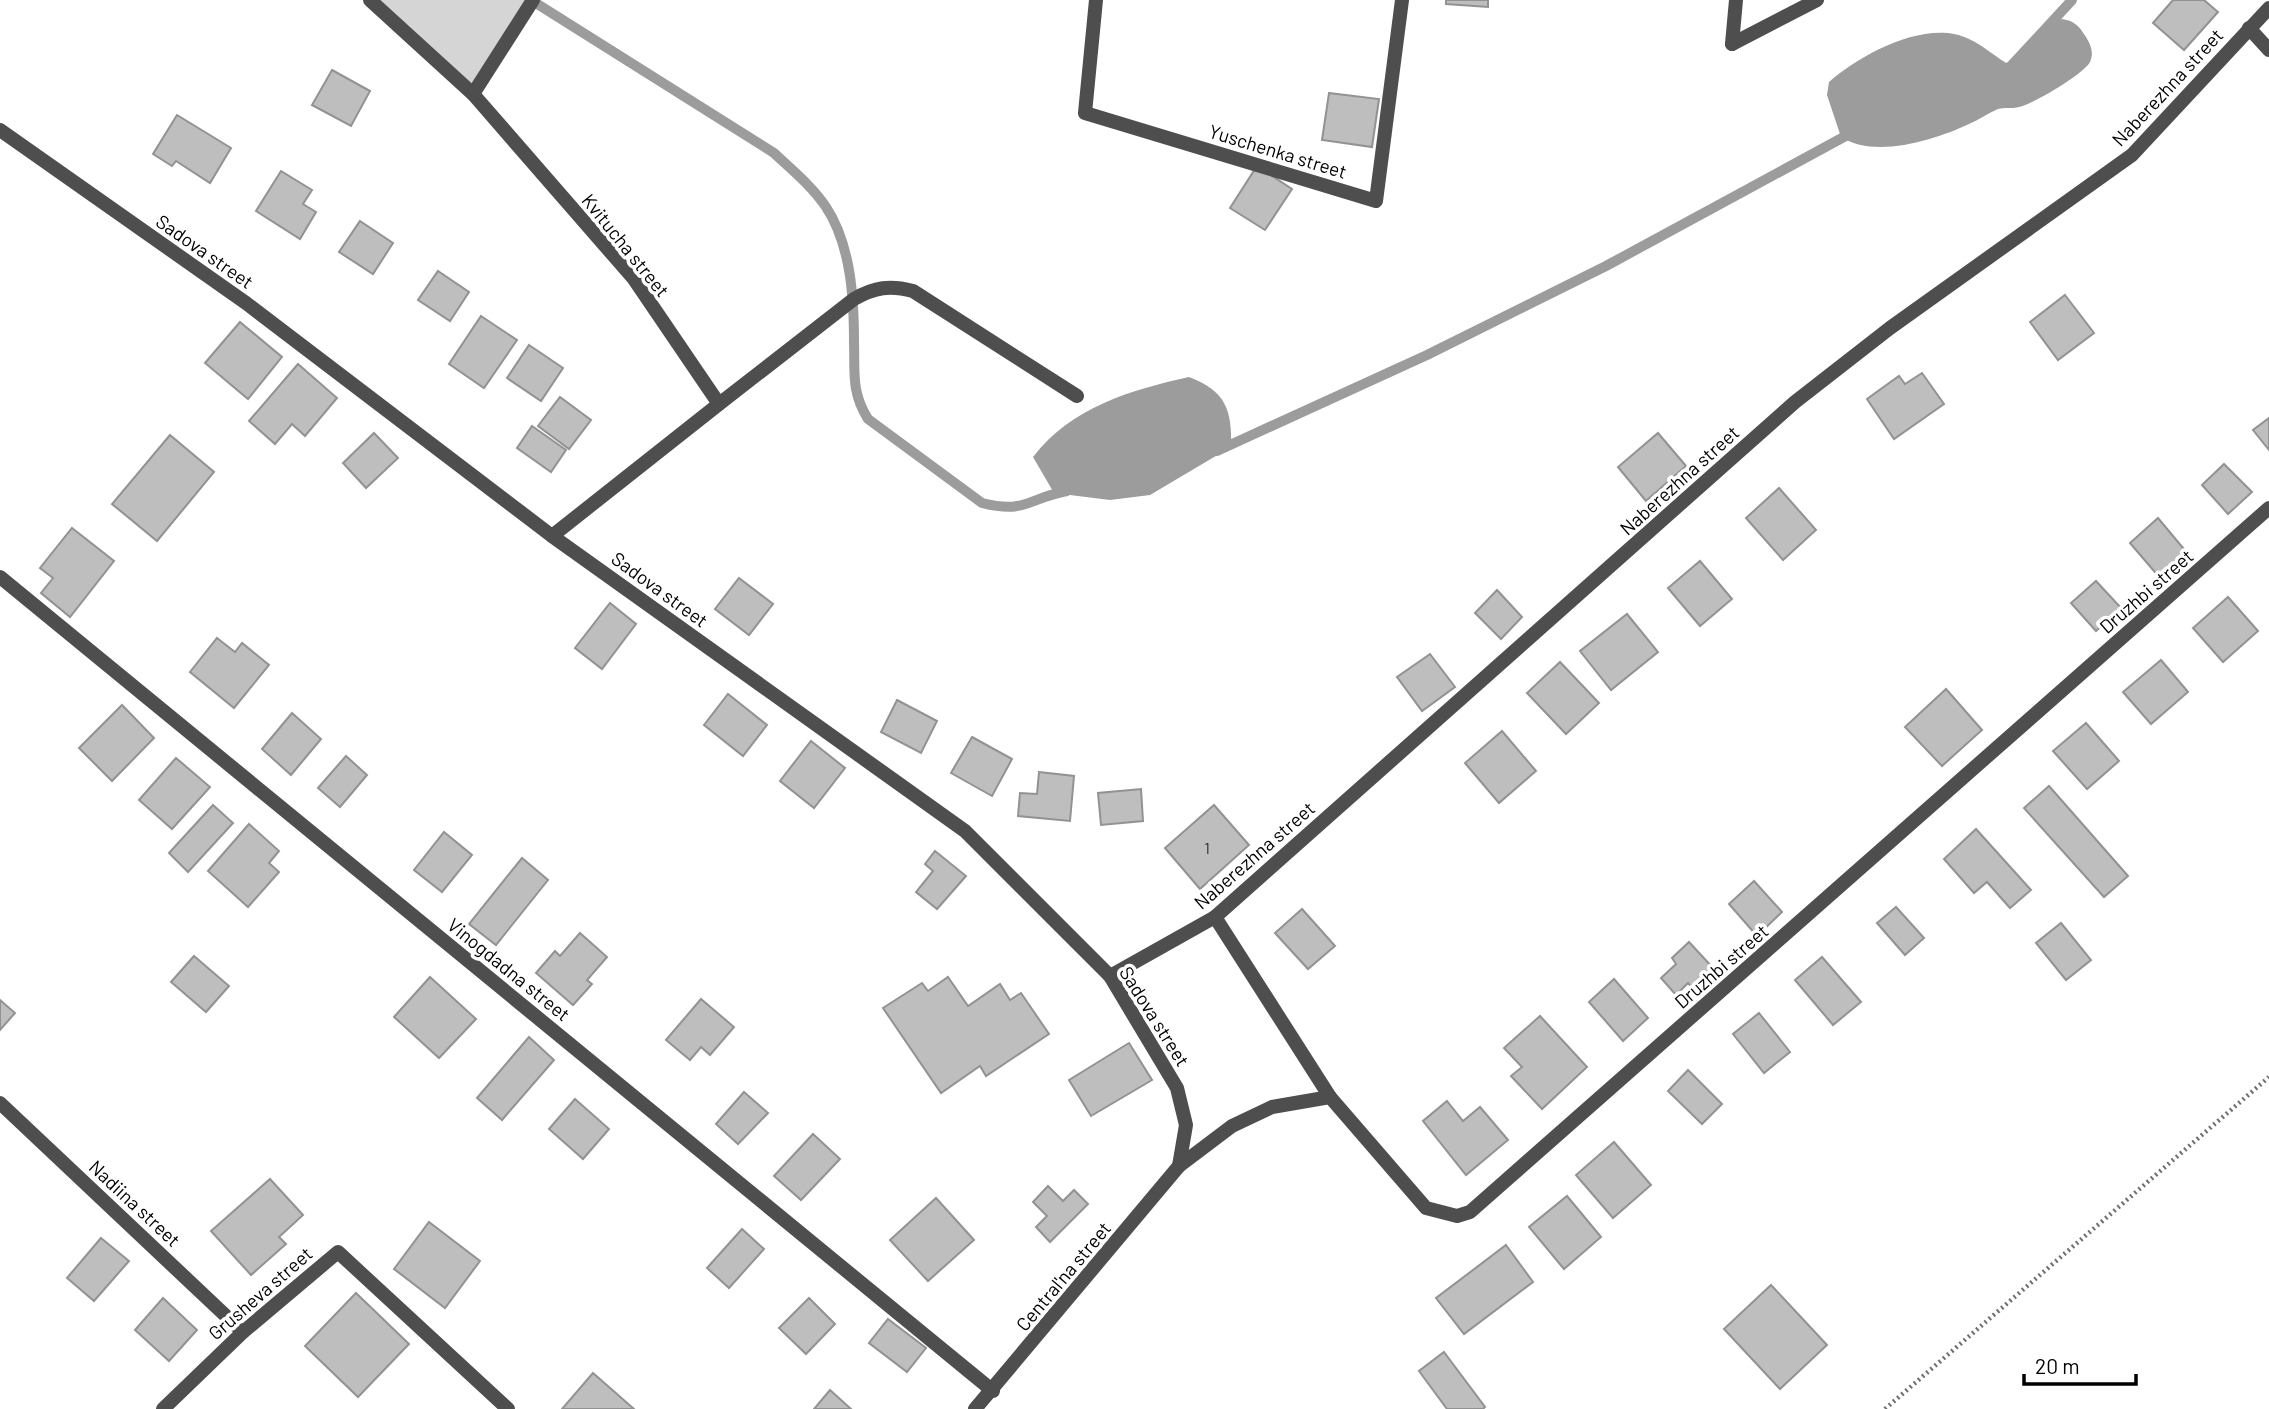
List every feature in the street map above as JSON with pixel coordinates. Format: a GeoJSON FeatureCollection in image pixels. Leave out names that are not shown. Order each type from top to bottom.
{"type":"FeatureCollection","features":[{"type":"Feature","properties":{"kind":"street","name":"Kvitucha street"},"geometry":{"type":"LineString","coordinates":[[370,0],[473,94],[634,279],[719,404]]}},
{"type":"Feature","properties":{"kind":"street"},"geometry":{"type":"LineString","coordinates":[[473,94],[533,0]]}},
{"type":"Feature","properties":{"kind":"street","name":"Yuschenka street"},"geometry":{"type":"LineString","coordinates":[[1096,0],[1085,113],[1376,201],[1402,0]]}},
{"type":"Feature","properties":{"kind":"street"},"geometry":{"type":"LineString","coordinates":[[1736,0],[1732,44],[1817,0]]}},
{"type":"Feature","properties":{"kind":"street","name":"Naberezhna street"},"geometry":{"type":"LineString","coordinates":[[1110,976],[1215,917],[1805,394],[1890,328],[2132,155],[2269,8]]}},
{"type":"Feature","properties":{"kind":"street"},"geometry":{"type":"LineString","coordinates":[[2249,28],[2269,50]]}},
{"type":"Feature","properties":{"kind":"street","name":"Sadova street"},"geometry":{"type":"LineString","coordinates":[[0,130],[246,303],[552,536],[964,831],[1110,976],[1177,1088],[1186,1125],[1179,1166]]}},
{"type":"Feature","properties":{"kind":"street"},"geometry":{"type":"LineString","coordinates":[[552,536],[870,289],[893,286],[913,291],[1077,396]]}},
{"type":"Feature","properties":{"kind":"street","name":"Druzhbi street"},"geometry":{"type":"LineString","coordinates":[[1215,917],[1330,1097],[1426,1208],[1457,1216],[1470,1212],[2269,508]]}},
{"type":"Feature","properties":{"kind":"street","name":"Vinogdadna street"},"geometry":{"type":"LineString","coordinates":[[0,577],[993,1391]]}},
{"type":"Feature","properties":{"kind":"street"},"geometry":{"type":"LineString","coordinates":[[1179,1166],[1232,1126],[1272,1107],[1330,1097]]}},
{"type":"Feature","properties":{"kind":"street","name":"Nadiina street"},"geometry":{"type":"LineString","coordinates":[[0,1103],[243,1332]]}},
{"type":"Feature","properties":{"kind":"street","name":"Central'na street"},"geometry":{"type":"LineString","coordinates":[[975,1409],[993,1391],[1179,1166]]}},
{"type":"Feature","properties":{"kind":"street","name":"Grusheva street"},"geometry":{"type":"LineString","coordinates":[[163,1409],[243,1332],[338,1252],[508,1409]]}},
{"type":"Feature","properties":{"kind":"path"},"geometry":{"type":"LineString","coordinates":[[1885,1409],[2269,1077]]}},
{"type":"Feature","properties":{"kind":"shaded area"},"geometry":{"type":"Polygon","coordinates":[[[370,0],[533,0],[473,94],[370,0]]]}},
{"type":"Feature","properties":{"kind":"shaded area"},"geometry":{"type":"Polygon","coordinates":[[[2062,19],[2081,30],[2091,46],[2091,59],[2078,74],[2046,95],[2026,105],[1998,109],[1939,136],[1905,145],[1871,146],[1841,137],[1827,95],[1829,82],[1876,51],[1915,36],[1952,34],[1975,42],[2011,66],[2052,21],[2062,19]]]}},
{"type":"Feature","properties":{"kind":"shaded area"},"geometry":{"type":"Polygon","coordinates":[[[1189,377],[1211,389],[1224,403],[1230,422],[1231,447],[1150,495],[1110,500],[1054,493],[1033,457],[1065,425],[1124,395],[1189,377]]]}},
{"type":"Feature","properties":{"kind":"building"},"geometry":{"type":"Polygon","coordinates":[[[1446,0],[1488,0],[1488,7],[1446,4],[1446,0]]]}},
{"type":"Feature","properties":{"kind":"building"},"geometry":{"type":"Polygon","coordinates":[[[2173,0],[2204,0],[2218,12],[2184,50],[2153,23],[2173,0]]]}},
{"type":"Feature","properties":{"kind":"building"},"geometry":{"type":"Polygon","coordinates":[[[332,70],[370,91],[351,126],[312,105],[332,70]]]}},
{"type":"Feature","properties":{"kind":"building"},"geometry":{"type":"Polygon","coordinates":[[[1329,93],[1379,99],[1372,147],[1322,140],[1329,93]]]}},
{"type":"Feature","properties":{"kind":"building"},"geometry":{"type":"Polygon","coordinates":[[[177,115],[231,148],[210,183],[176,161],[172,166],[153,154],[177,115]]]}},
{"type":"Feature","properties":{"kind":"building"},"geometry":{"type":"Polygon","coordinates":[[[1257,166],[1292,189],[1265,230],[1230,208],[1257,166]]]}},
{"type":"Feature","properties":{"kind":"building"},"geometry":{"type":"Polygon","coordinates":[[[281,171],[312,190],[303,204],[316,212],[300,239],[256,211],[281,171]]]}},
{"type":"Feature","properties":{"kind":"building"},"geometry":{"type":"Polygon","coordinates":[[[360,221],[393,243],[373,274],[339,252],[360,221]]]}},
{"type":"Feature","properties":{"kind":"building"},"geometry":{"type":"Polygon","coordinates":[[[438,271],[469,292],[450,321],[418,300],[438,271]]]}},
{"type":"Feature","properties":{"kind":"building"},"geometry":{"type":"Polygon","coordinates":[[[2065,295],[2094,333],[2058,360],[2030,322],[2065,295]]]}},
{"type":"Feature","properties":{"kind":"building"},"geometry":{"type":"Polygon","coordinates":[[[481,316],[517,340],[484,388],[449,364],[481,316]]]}},
{"type":"Feature","properties":{"kind":"building"},"geometry":{"type":"Polygon","coordinates":[[[240,322],[282,357],[248,399],[205,363],[240,322]]]}},
{"type":"Feature","properties":{"kind":"building"},"geometry":{"type":"Polygon","coordinates":[[[529,345],[563,368],[541,401],[507,378],[529,345]]]}},
{"type":"Feature","properties":{"kind":"building"},"geometry":{"type":"Polygon","coordinates":[[[298,364],[337,398],[305,436],[292,424],[275,444],[249,421],[298,364]]]}},
{"type":"Feature","properties":{"kind":"building"},"geometry":{"type":"Polygon","coordinates":[[[1922,373],[1944,404],[1894,439],[1867,399],[1899,376],[1905,384],[1922,373]]]}},
{"type":"Feature","properties":{"kind":"building"},"geometry":{"type":"Polygon","coordinates":[[[560,397],[591,420],[569,449],[538,426],[560,397]]]}},
{"type":"Feature","properties":{"kind":"building"},"geometry":{"type":"Polygon","coordinates":[[[2269,418],[2269,450],[2253,430],[2269,418]]]}},
{"type":"Feature","properties":{"kind":"building"},"geometry":{"type":"Polygon","coordinates":[[[532,426],[566,450],[551,472],[517,448],[532,426]]]}},
{"type":"Feature","properties":{"kind":"building"},"geometry":{"type":"Polygon","coordinates":[[[374,433],[398,458],[366,488],[343,463],[374,433]]]}},
{"type":"Feature","properties":{"kind":"building"},"geometry":{"type":"Polygon","coordinates":[[[1658,433],[1686,466],[1646,501],[1618,467],[1658,433]]]}},
{"type":"Feature","properties":{"kind":"building"},"geometry":{"type":"Polygon","coordinates":[[[170,435],[214,472],[157,541],[112,504],[170,435]]]}},
{"type":"Feature","properties":{"kind":"building"},"geometry":{"type":"Polygon","coordinates":[[[2224,464],[2252,492],[2228,514],[2202,485],[2224,464]]]}},
{"type":"Feature","properties":{"kind":"building"},"geometry":{"type":"Polygon","coordinates":[[[1779,488],[1816,530],[1783,560],[1746,518],[1779,488]]]}},
{"type":"Feature","properties":{"kind":"building"},"geometry":{"type":"Polygon","coordinates":[[[2158,518],[2188,554],[2160,578],[2130,543],[2158,518]]]}},
{"type":"Feature","properties":{"kind":"building"},"geometry":{"type":"Polygon","coordinates":[[[72,528],[114,561],[70,617],[41,593],[53,578],[40,568],[72,528]]]}},
{"type":"Feature","properties":{"kind":"building"},"geometry":{"type":"Polygon","coordinates":[[[1700,561],[1732,599],[1700,626],[1668,588],[1700,561]]]}},
{"type":"Feature","properties":{"kind":"building"},"geometry":{"type":"Polygon","coordinates":[[[739,578],[773,604],[749,635],[715,609],[739,578]]]}},
{"type":"Feature","properties":{"kind":"building"},"geometry":{"type":"Polygon","coordinates":[[[2096,581],[2121,608],[2096,631],[2071,603],[2096,581]]]}},
{"type":"Feature","properties":{"kind":"building"},"geometry":{"type":"Polygon","coordinates":[[[1497,590],[1522,617],[1501,639],[1475,613],[1497,590]]]}},
{"type":"Feature","properties":{"kind":"building"},"geometry":{"type":"Polygon","coordinates":[[[2228,597],[2258,631],[2223,662],[2193,628],[2228,597]]]}},
{"type":"Feature","properties":{"kind":"building"},"geometry":{"type":"Polygon","coordinates":[[[610,603],[636,624],[602,669],[575,648],[610,603]]]}},
{"type":"Feature","properties":{"kind":"building"},"geometry":{"type":"Polygon","coordinates":[[[1627,614],[1658,652],[1611,690],[1580,651],[1627,614]]]}},
{"type":"Feature","properties":{"kind":"building"},"geometry":{"type":"Polygon","coordinates":[[[217,638],[235,652],[242,643],[269,665],[234,708],[190,672],[217,638]]]}},
{"type":"Feature","properties":{"kind":"building"},"geometry":{"type":"Polygon","coordinates":[[[1430,654],[1455,687],[1422,711],[1397,677],[1430,654]]]}},
{"type":"Feature","properties":{"kind":"building"},"geometry":{"type":"Polygon","coordinates":[[[2161,660],[2188,692],[2151,724],[2123,692],[2161,660]]]}},
{"type":"Feature","properties":{"kind":"building"},"geometry":{"type":"Polygon","coordinates":[[[1560,662],[1599,703],[1566,734],[1527,693],[1560,662]]]}},
{"type":"Feature","properties":{"kind":"building"},"geometry":{"type":"Polygon","coordinates":[[[1946,689],[1982,730],[1942,766],[1905,727],[1946,689]]]}},
{"type":"Feature","properties":{"kind":"building"},"geometry":{"type":"Polygon","coordinates":[[[728,694],[767,725],[743,756],[704,725],[728,694]]]}},
{"type":"Feature","properties":{"kind":"building"},"geometry":{"type":"Polygon","coordinates":[[[897,700],[937,721],[921,753],[881,732],[897,700]]]}},
{"type":"Feature","properties":{"kind":"building"},"geometry":{"type":"Polygon","coordinates":[[[122,705],[154,738],[112,781],[79,748],[122,705]]]}},
{"type":"Feature","properties":{"kind":"building"},"geometry":{"type":"Polygon","coordinates":[[[292,713],[321,739],[291,775],[262,749],[292,713]]]}},
{"type":"Feature","properties":{"kind":"building"},"geometry":{"type":"Polygon","coordinates":[[[2086,723],[2119,761],[2087,789],[2053,751],[2086,723]]]}},
{"type":"Feature","properties":{"kind":"building"},"geometry":{"type":"Polygon","coordinates":[[[1502,731],[1536,771],[1499,803],[1465,763],[1502,731]]]}},
{"type":"Feature","properties":{"kind":"building"},"geometry":{"type":"Polygon","coordinates":[[[972,737],[1012,759],[992,796],[951,773],[972,737]]]}},
{"type":"Feature","properties":{"kind":"building"},"geometry":{"type":"Polygon","coordinates":[[[811,741],[845,768],[814,808],[780,781],[811,741]]]}},
{"type":"Feature","properties":{"kind":"building"},"geometry":{"type":"Polygon","coordinates":[[[346,756],[367,775],[340,807],[318,788],[346,756]]]}},
{"type":"Feature","properties":{"kind":"building"},"geometry":{"type":"Polygon","coordinates":[[[176,758],[210,787],[172,829],[139,800],[176,758]]]}},
{"type":"Feature","properties":{"kind":"building"},"geometry":{"type":"Polygon","coordinates":[[[1039,772],[1074,776],[1070,821],[1018,816],[1020,793],[1037,794],[1039,772]]]}},
{"type":"Feature","properties":{"kind":"building"},"geometry":{"type":"Polygon","coordinates":[[[2049,786],[2128,876],[2104,897],[2024,808],[2049,786]]]}},
{"type":"Feature","properties":{"kind":"building"},"geometry":{"type":"Polygon","coordinates":[[[1141,789],[1143,821],[1101,825],[1098,793],[1141,789]]]}},
{"type":"Feature","properties":{"kind":"building"},"geometry":{"type":"Polygon","coordinates":[[[213,805],[233,823],[188,872],[169,853],[213,805]]]}},
{"type":"Feature","properties":{"kind":"building"},"geometry":{"type":"Polygon","coordinates":[[[1214,805],[1249,845],[1200,889],[1165,848],[1214,805]]]}},
{"type":"Feature","properties":{"kind":"building"},"geometry":{"type":"Polygon","coordinates":[[[249,824],[279,851],[269,863],[279,872],[248,907],[208,871],[249,824]]]}},
{"type":"Feature","properties":{"kind":"building"},"geometry":{"type":"Polygon","coordinates":[[[1976,829],[2031,890],[2010,908],[1987,882],[1974,893],[1944,859],[1976,829]]]}},
{"type":"Feature","properties":{"kind":"building"},"geometry":{"type":"Polygon","coordinates":[[[444,832],[472,855],[442,892],[414,870],[444,832]]]}},
{"type":"Feature","properties":{"kind":"building"},"geometry":{"type":"Polygon","coordinates":[[[935,851],[966,876],[937,909],[916,892],[933,871],[925,864],[935,851]]]}},
{"type":"Feature","properties":{"kind":"building"},"geometry":{"type":"Polygon","coordinates":[[[522,858],[548,880],[496,945],[469,924],[522,858]]]}},
{"type":"Feature","properties":{"kind":"building"},"geometry":{"type":"Polygon","coordinates":[[[1754,881],[1782,912],[1757,936],[1729,904],[1754,881]]]}},
{"type":"Feature","properties":{"kind":"building"},"geometry":{"type":"Polygon","coordinates":[[[1896,907],[1924,938],[1905,955],[1877,923],[1896,907]]]}},
{"type":"Feature","properties":{"kind":"building"},"geometry":{"type":"Polygon","coordinates":[[[1302,909],[1335,946],[1308,969],[1275,933],[1302,909]]]}},
{"type":"Feature","properties":{"kind":"building"},"geometry":{"type":"Polygon","coordinates":[[[2061,923],[2091,960],[2066,980],[2036,943],[2061,923]]]}},
{"type":"Feature","properties":{"kind":"building"},"geometry":{"type":"Polygon","coordinates":[[[580,933],[607,957],[587,980],[592,984],[573,1005],[536,973],[555,951],[560,956],[580,933]]]}},
{"type":"Feature","properties":{"kind":"building"},"geometry":{"type":"Polygon","coordinates":[[[1689,942],[1714,969],[1693,989],[1688,983],[1676,995],[1661,978],[1676,964],[1672,958],[1689,942]]]}},
{"type":"Feature","properties":{"kind":"building"},"geometry":{"type":"Polygon","coordinates":[[[194,956],[229,986],[206,1012],[171,982],[194,956]]]}},
{"type":"Feature","properties":{"kind":"building"},"geometry":{"type":"Polygon","coordinates":[[[1822,957],[1861,1002],[1833,1025],[1795,980],[1822,957]]]}},
{"type":"Feature","properties":{"kind":"building"},"geometry":{"type":"Polygon","coordinates":[[[430,977],[476,1019],[439,1058],[394,1017],[430,977]]]}},
{"type":"Feature","properties":{"kind":"building"},"geometry":{"type":"Polygon","coordinates":[[[948,977],[968,1006],[1000,984],[1010,1000],[1021,993],[1049,1034],[986,1076],[980,1066],[941,1093],[883,1008],[922,983],[928,991],[948,977]]]}},
{"type":"Feature","properties":{"kind":"building"},"geometry":{"type":"Polygon","coordinates":[[[1614,979],[1648,1018],[1623,1041],[1589,1002],[1614,979]]]}},
{"type":"Feature","properties":{"kind":"building"},"geometry":{"type":"Polygon","coordinates":[[[701,999],[734,1027],[710,1055],[701,1047],[690,1060],[666,1040],[701,999]]]}},
{"type":"Feature","properties":{"kind":"building"},"geometry":{"type":"Polygon","coordinates":[[[0,1000],[15,1013],[0,1030],[0,1000]]]}},
{"type":"Feature","properties":{"kind":"building"},"geometry":{"type":"Polygon","coordinates":[[[1759,1013],[1790,1052],[1764,1073],[1733,1034],[1759,1013]]]}},
{"type":"Feature","properties":{"kind":"building"},"geometry":{"type":"Polygon","coordinates":[[[1540,1016],[1587,1067],[1542,1109],[1511,1076],[1522,1067],[1504,1048],[1540,1016]]]}},
{"type":"Feature","properties":{"kind":"building"},"geometry":{"type":"Polygon","coordinates":[[[529,1037],[554,1060],[502,1120],[477,1098],[529,1037]]]}},
{"type":"Feature","properties":{"kind":"building"},"geometry":{"type":"Polygon","coordinates":[[[1129,1043],[1152,1080],[1091,1116],[1069,1080],[1129,1043]]]}},
{"type":"Feature","properties":{"kind":"building"},"geometry":{"type":"Polygon","coordinates":[[[1688,1070],[1722,1104],[1702,1124],[1668,1091],[1688,1070]]]}},
{"type":"Feature","properties":{"kind":"building"},"geometry":{"type":"Polygon","coordinates":[[[744,1092],[768,1113],[738,1144],[716,1124],[744,1092]]]}},
{"type":"Feature","properties":{"kind":"building"},"geometry":{"type":"Polygon","coordinates":[[[575,1099],[609,1129],[583,1159],[549,1129],[575,1099]]]}},
{"type":"Feature","properties":{"kind":"building"},"geometry":{"type":"Polygon","coordinates":[[[1447,1101],[1463,1121],[1480,1107],[1508,1140],[1466,1175],[1423,1121],[1447,1101]]]}},
{"type":"Feature","properties":{"kind":"building"},"geometry":{"type":"Polygon","coordinates":[[[813,1134],[840,1159],[801,1200],[774,1176],[813,1134]]]}},
{"type":"Feature","properties":{"kind":"building"},"geometry":{"type":"Polygon","coordinates":[[[1614,1142],[1651,1185],[1613,1218],[1576,1175],[1614,1142]]]}},
{"type":"Feature","properties":{"kind":"building"},"geometry":{"type":"Polygon","coordinates":[[[270,1179],[303,1215],[279,1237],[286,1244],[251,1275],[211,1231],[270,1179]]]}},
{"type":"Feature","properties":{"kind":"building"},"geometry":{"type":"Polygon","coordinates":[[[1048,1186],[1063,1201],[1074,1190],[1088,1204],[1050,1242],[1036,1227],[1047,1216],[1033,1202],[1048,1186]]]}},
{"type":"Feature","properties":{"kind":"building"},"geometry":{"type":"Polygon","coordinates":[[[1567,1196],[1601,1237],[1564,1269],[1529,1227],[1567,1196]]]}},
{"type":"Feature","properties":{"kind":"building"},"geometry":{"type":"Polygon","coordinates":[[[936,1198],[974,1240],[928,1281],[890,1240],[936,1198]]]}},
{"type":"Feature","properties":{"kind":"building"},"geometry":{"type":"Polygon","coordinates":[[[429,1222],[480,1261],[445,1308],[394,1269],[429,1222]]]}},
{"type":"Feature","properties":{"kind":"building"},"geometry":{"type":"Polygon","coordinates":[[[742,1229],[764,1249],[729,1288],[707,1268],[742,1229]]]}},
{"type":"Feature","properties":{"kind":"building"},"geometry":{"type":"Polygon","coordinates":[[[101,1238],[129,1261],[94,1301],[67,1278],[101,1238]]]}},
{"type":"Feature","properties":{"kind":"building"},"geometry":{"type":"Polygon","coordinates":[[[1506,1245],[1533,1282],[1464,1334],[1436,1298],[1506,1245]]]}},
{"type":"Feature","properties":{"kind":"building"},"geometry":{"type":"Polygon","coordinates":[[[1771,1285],[1827,1345],[1780,1389],[1724,1329],[1771,1285]]]}},
{"type":"Feature","properties":{"kind":"building"},"geometry":{"type":"Polygon","coordinates":[[[356,1293],[409,1344],[358,1397],[305,1346],[356,1293]]]}},
{"type":"Feature","properties":{"kind":"building"},"geometry":{"type":"Polygon","coordinates":[[[163,1298],[197,1330],[169,1361],[135,1330],[163,1298]]]}},
{"type":"Feature","properties":{"kind":"building"},"geometry":{"type":"Polygon","coordinates":[[[809,1298],[835,1324],[806,1354],[779,1328],[809,1298]]]}},
{"type":"Feature","properties":{"kind":"building"},"geometry":{"type":"Polygon","coordinates":[[[888,1319],[926,1348],[907,1372],[869,1343],[888,1319]]]}},
{"type":"Feature","properties":{"kind":"building"},"geometry":{"type":"Polygon","coordinates":[[[1444,1352],[1485,1407],[1483,1409],[1447,1409],[1419,1371],[1444,1352]]]}},
{"type":"Feature","properties":{"kind":"building"},"geometry":{"type":"Polygon","coordinates":[[[593,1373],[634,1409],[562,1409],[593,1373]]]}},
{"type":"Feature","properties":{"kind":"building"},"geometry":{"type":"Polygon","coordinates":[[[830,1390],[851,1409],[814,1409],[830,1390]]]}},
{"type":"Feature","properties":{"kind":"waterway"},"geometry":{"type":"LineString","coordinates":[[531,0],[774,153],[820,199],[834,222],[846,255],[853,308],[855,382],[859,400],[868,419],[982,503],[1018,506],[1067,491]]}},
{"type":"Feature","properties":{"kind":"waterway"},"geometry":{"type":"LineString","coordinates":[[2004,69],[2011,66],[2072,0]]}},
{"type":"Feature","properties":{"kind":"waterway"},"geometry":{"type":"LineString","coordinates":[[1217,451],[1427,355],[1606,266],[1853,132]]}}]}
